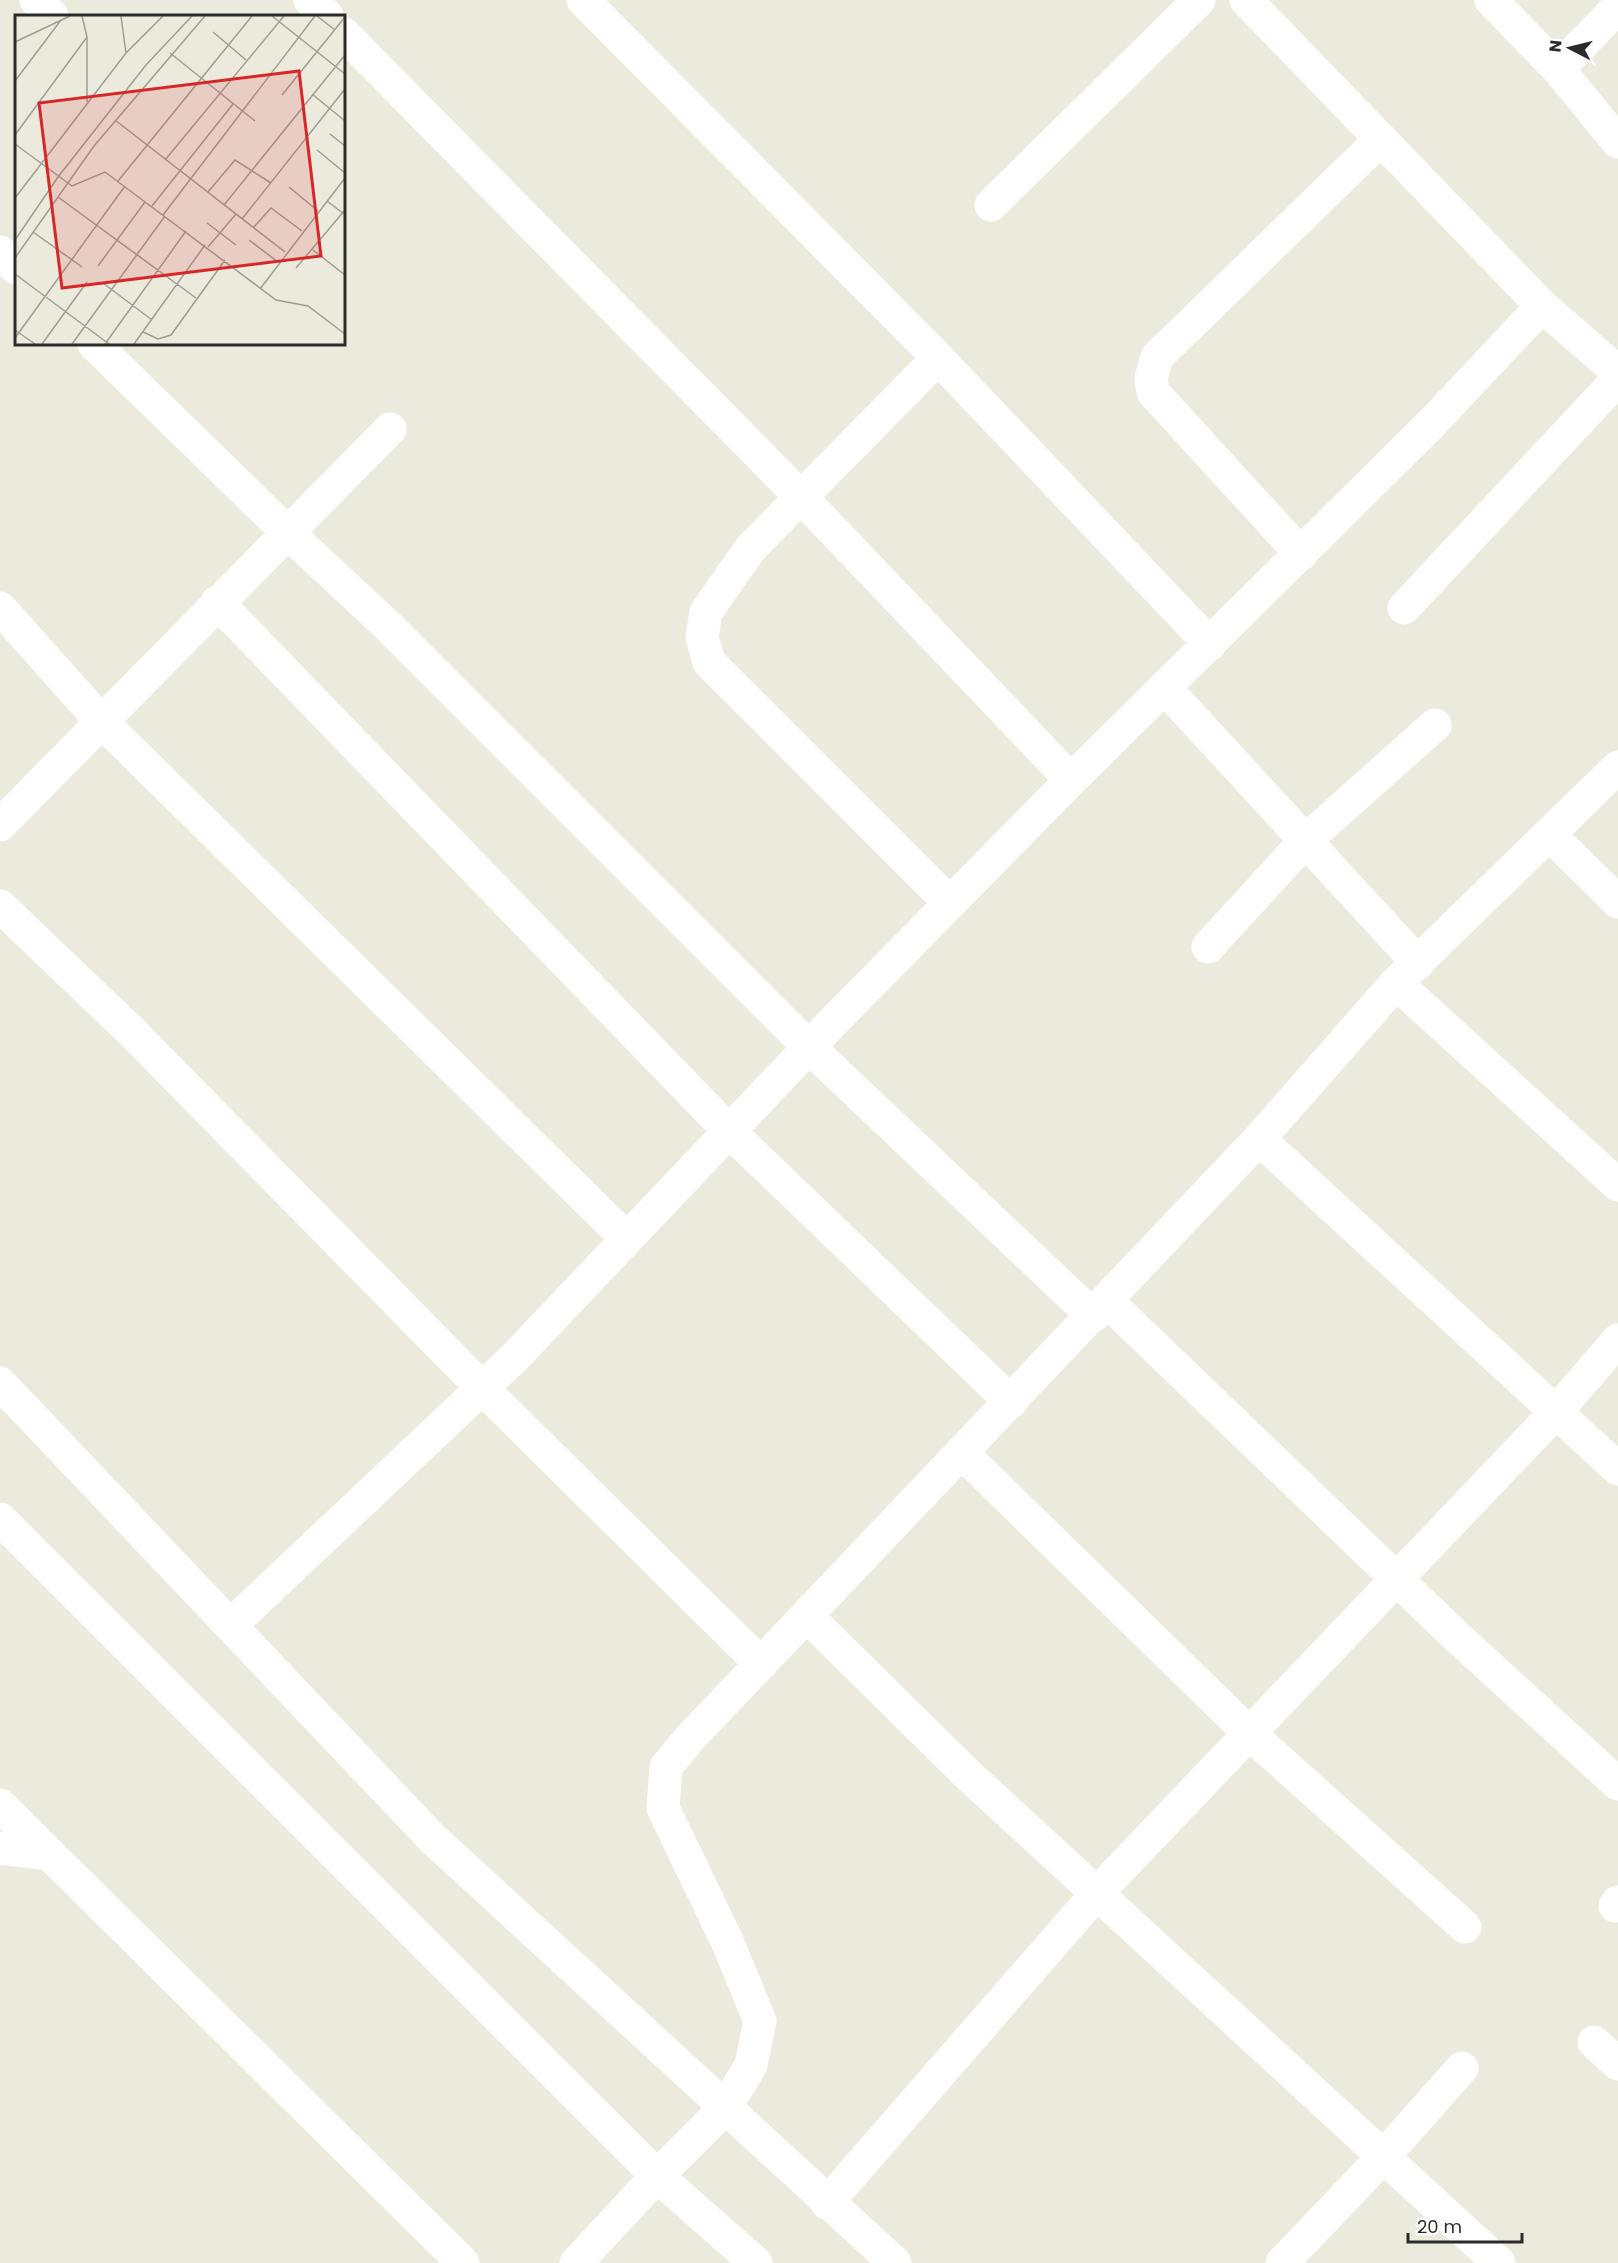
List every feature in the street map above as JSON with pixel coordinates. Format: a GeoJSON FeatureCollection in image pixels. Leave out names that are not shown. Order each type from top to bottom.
{"type":"FeatureCollection","features":[{"type":"Feature","properties":{"kind":"street"},"geometry":{"type":"LineString","coordinates":[[36,0],[51,15]]}},
{"type":"Feature","properties":{"kind":"street"},"geometry":{"type":"LineString","coordinates":[[310,0],[326,15]]}},
{"type":"Feature","properties":{"kind":"street"},"geometry":{"type":"LineString","coordinates":[[583,0],[938,358],[1210,644]]}},
{"type":"Feature","properties":{"kind":"street"},"geometry":{"type":"LineString","coordinates":[[991,205],[1199,0]]}},
{"type":"Feature","properties":{"kind":"street"},"geometry":{"type":"LineString","coordinates":[[1246,0],[1542,306],[1618,372]]}},
{"type":"Feature","properties":{"kind":"street"},"geometry":{"type":"LineString","coordinates":[[1491,0],[1558,69],[1618,142]]}},
{"type":"Feature","properties":{"kind":"street"},"geometry":{"type":"LineString","coordinates":[[1558,69],[1618,7]]}},
{"type":"Feature","properties":{"kind":"street"},"geometry":{"type":"LineString","coordinates":[[345,35],[801,497],[1071,780]]}},
{"type":"Feature","properties":{"kind":"street"},"geometry":{"type":"LineString","coordinates":[[1301,554],[1153,392],[1151,378],[1157,357],[1381,139]]}},
{"type":"Feature","properties":{"kind":"street"},"geometry":{"type":"LineString","coordinates":[[0,252],[15,267]]}},
{"type":"Feature","properties":{"kind":"street"},"geometry":{"type":"LineString","coordinates":[[231,1625],[515,1357],[809,1047],[1071,780],[1431,424],[1542,306]]}},
{"type":"Feature","properties":{"kind":"street"},"geometry":{"type":"LineString","coordinates":[[95,345],[395,633],[809,1047],[1100,1308],[1618,1784]]}},
{"type":"Feature","properties":{"kind":"street"},"geometry":{"type":"LineString","coordinates":[[938,358],[750,549],[706,612],[702,637],[709,662],[950,903]]}},
{"type":"Feature","properties":{"kind":"street"},"geometry":{"type":"LineString","coordinates":[[1404,608],[1618,379]]}},
{"type":"Feature","properties":{"kind":"street"},"geometry":{"type":"LineString","coordinates":[[0,825],[217,602],[390,429]]}},
{"type":"Feature","properties":{"kind":"street"},"geometry":{"type":"LineString","coordinates":[[217,602],[729,1131],[1011,1402]]}},
{"type":"Feature","properties":{"kind":"street"},"geometry":{"type":"LineString","coordinates":[[0,608],[101,721],[627,1239]]}},
{"type":"Feature","properties":{"kind":"street"},"geometry":{"type":"LineString","coordinates":[[1165,688],[1305,841],[1407,973],[1618,1185]]}},
{"type":"Feature","properties":{"kind":"street"},"geometry":{"type":"LineString","coordinates":[[1208,947],[1305,841],[1435,725]]}},
{"type":"Feature","properties":{"kind":"street"},"geometry":{"type":"LineString","coordinates":[[576,2263],[657,2176],[725,2108],[751,2065],[760,2021],[727,1941],[663,1808],[666,1767],[690,1738],[1259,1139],[1407,973],[1618,767]]}},
{"type":"Feature","properties":{"kind":"street"},"geometry":{"type":"LineString","coordinates":[[1550,834],[1618,902]]}},
{"type":"Feature","properties":{"kind":"street"},"geometry":{"type":"LineString","coordinates":[[0,906],[132,1032],[482,1388],[761,1664]]}},
{"type":"Feature","properties":{"kind":"street"},"geometry":{"type":"LineString","coordinates":[[1259,1139],[1618,1469]]}},
{"type":"Feature","properties":{"kind":"street"},"geometry":{"type":"LineString","coordinates":[[827,2203],[1096,1893],[1556,1412],[1618,1340]]}},
{"type":"Feature","properties":{"kind":"street"},"geometry":{"type":"LineString","coordinates":[[0,1383],[432,1838],[895,2263]]}},
{"type":"Feature","properties":{"kind":"street"},"geometry":{"type":"LineString","coordinates":[[962,1453],[1249,1733],[1465,1927]]}},
{"type":"Feature","properties":{"kind":"street"},"geometry":{"type":"LineString","coordinates":[[0,1519],[657,2176],[756,2263]]}},
{"type":"Feature","properties":{"kind":"street"},"geometry":{"type":"LineString","coordinates":[[807,1616],[965,1772],[1499,2263]]}},
{"type":"Feature","properties":{"kind":"street"},"geometry":{"type":"LineString","coordinates":[[0,1805],[463,2263]]}},
{"type":"Feature","properties":{"kind":"street"},"geometry":{"type":"LineString","coordinates":[[0,1848],[47,1854]]}},
{"type":"Feature","properties":{"kind":"street"},"geometry":{"type":"LineString","coordinates":[[1594,2042],[1618,2064]]}},
{"type":"Feature","properties":{"kind":"street"},"geometry":{"type":"LineString","coordinates":[[1282,2263],[1383,2157],[1462,2068]]}}]}
